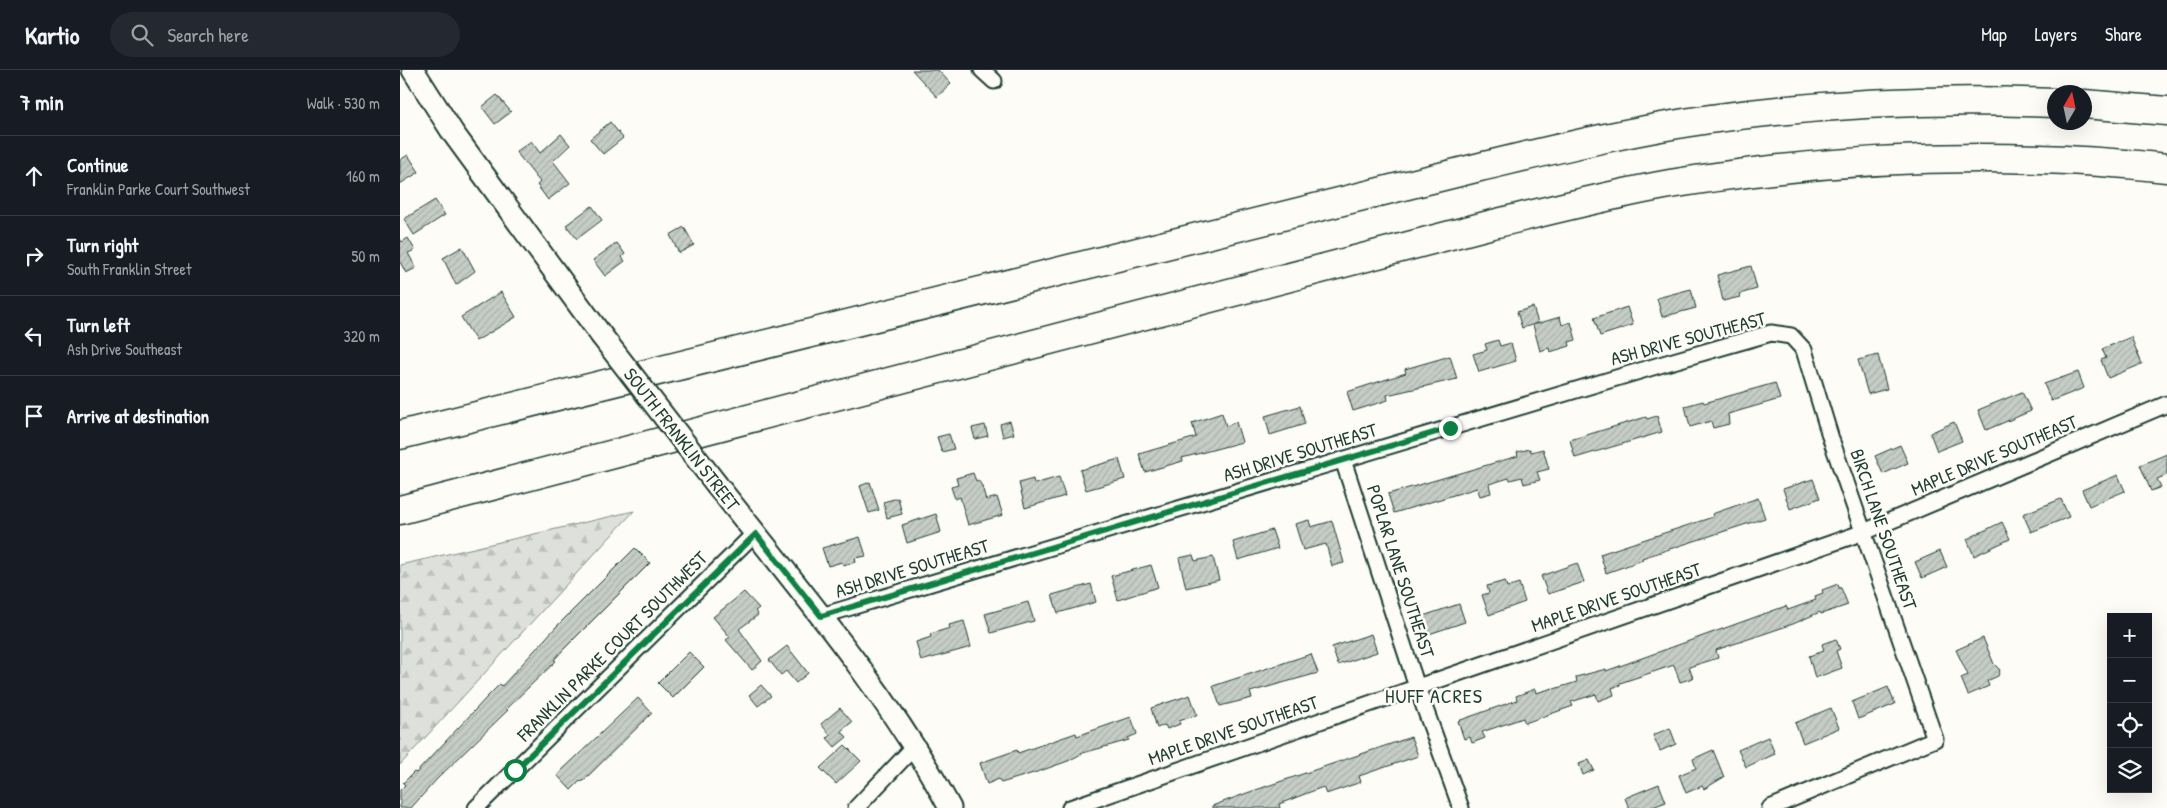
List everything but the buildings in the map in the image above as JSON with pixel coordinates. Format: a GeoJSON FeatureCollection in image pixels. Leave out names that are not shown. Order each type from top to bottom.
{"type":"FeatureCollection","features":[{"type":"Feature","properties":{"kind":"highway"},"geometry":{"type":"LineString","coordinates":[[400,436],[1441,176],[1607,138],[1709,119],[1806,108],[1900,101],[1994,100],[2047,103]]}},
{"type":"Feature","properties":{"kind":"highway"},"geometry":{"type":"LineString","coordinates":[[2092,105],[2167,111]]}},
{"type":"Feature","properties":{"kind":"highway"},"geometry":{"type":"LineString","coordinates":[[400,510],[1468,230],[1585,202],[1669,185],[1815,166],[1911,159],[2061,160],[2167,168]]}},
{"type":"Feature","properties":{"kind":"main road","name":"SOUTH FRANKLIN STREET"},"geometry":{"type":"LineString","coordinates":[[413,70],[453,134],[601,335],[821,616],[914,747],[950,808]]}},
{"type":"Feature","properties":{"kind":"street"},"geometry":{"type":"LineString","coordinates":[[982,70],[994,82]]}},
{"type":"Feature","properties":{"kind":"street","name":"ASH DRIVE SOUTHEAST"},"geometry":{"type":"LineString","coordinates":[[821,616],[1771,333],[1791,336]]}},
{"type":"Feature","properties":{"kind":"street","name":"BIRCH LANE SOUTHEAST"},"geometry":{"type":"LineString","coordinates":[[1770,808],[1935,739],[1831,439],[1804,350],[1791,336]]}},
{"type":"Feature","properties":{"kind":"street","name":"MAPLE DRIVE SOUTHEAST"},"geometry":{"type":"LineString","coordinates":[[1070,808],[1864,532],[2167,404]]}},
{"type":"Feature","properties":{"kind":"street","name":"POPLAR LANE SOUTHEAST"},"geometry":{"type":"LineString","coordinates":[[1344,460],[1418,687],[1461,808]]}},
{"type":"Feature","properties":{"kind":"street","name":"FRANKLIN PARKE COURT SOUTHWEST"},"geometry":{"type":"LineString","coordinates":[[476,808],[756,534]]}},
{"type":"Feature","properties":{"kind":"street"},"geometry":{"type":"LineString","coordinates":[[856,808],[914,747]]}},
{"type":"Feature","properties":{"kind":"green space"},"geometry":{"type":"Polygon","coordinates":[[[634,511],[400,765],[400,565],[634,511]]]}},
{"type":"Feature","properties":{"kind":"district","name":"HUFF ACRES"},"geometry":{"type":"Point","coordinates":[1434,695]}},
{"type":"Feature","properties":{"kind":"route"},"geometry":{"type":"LineString","coordinates":[[515,770],[679,607],[756,534],[821,616],[1450,428]]}}]}
